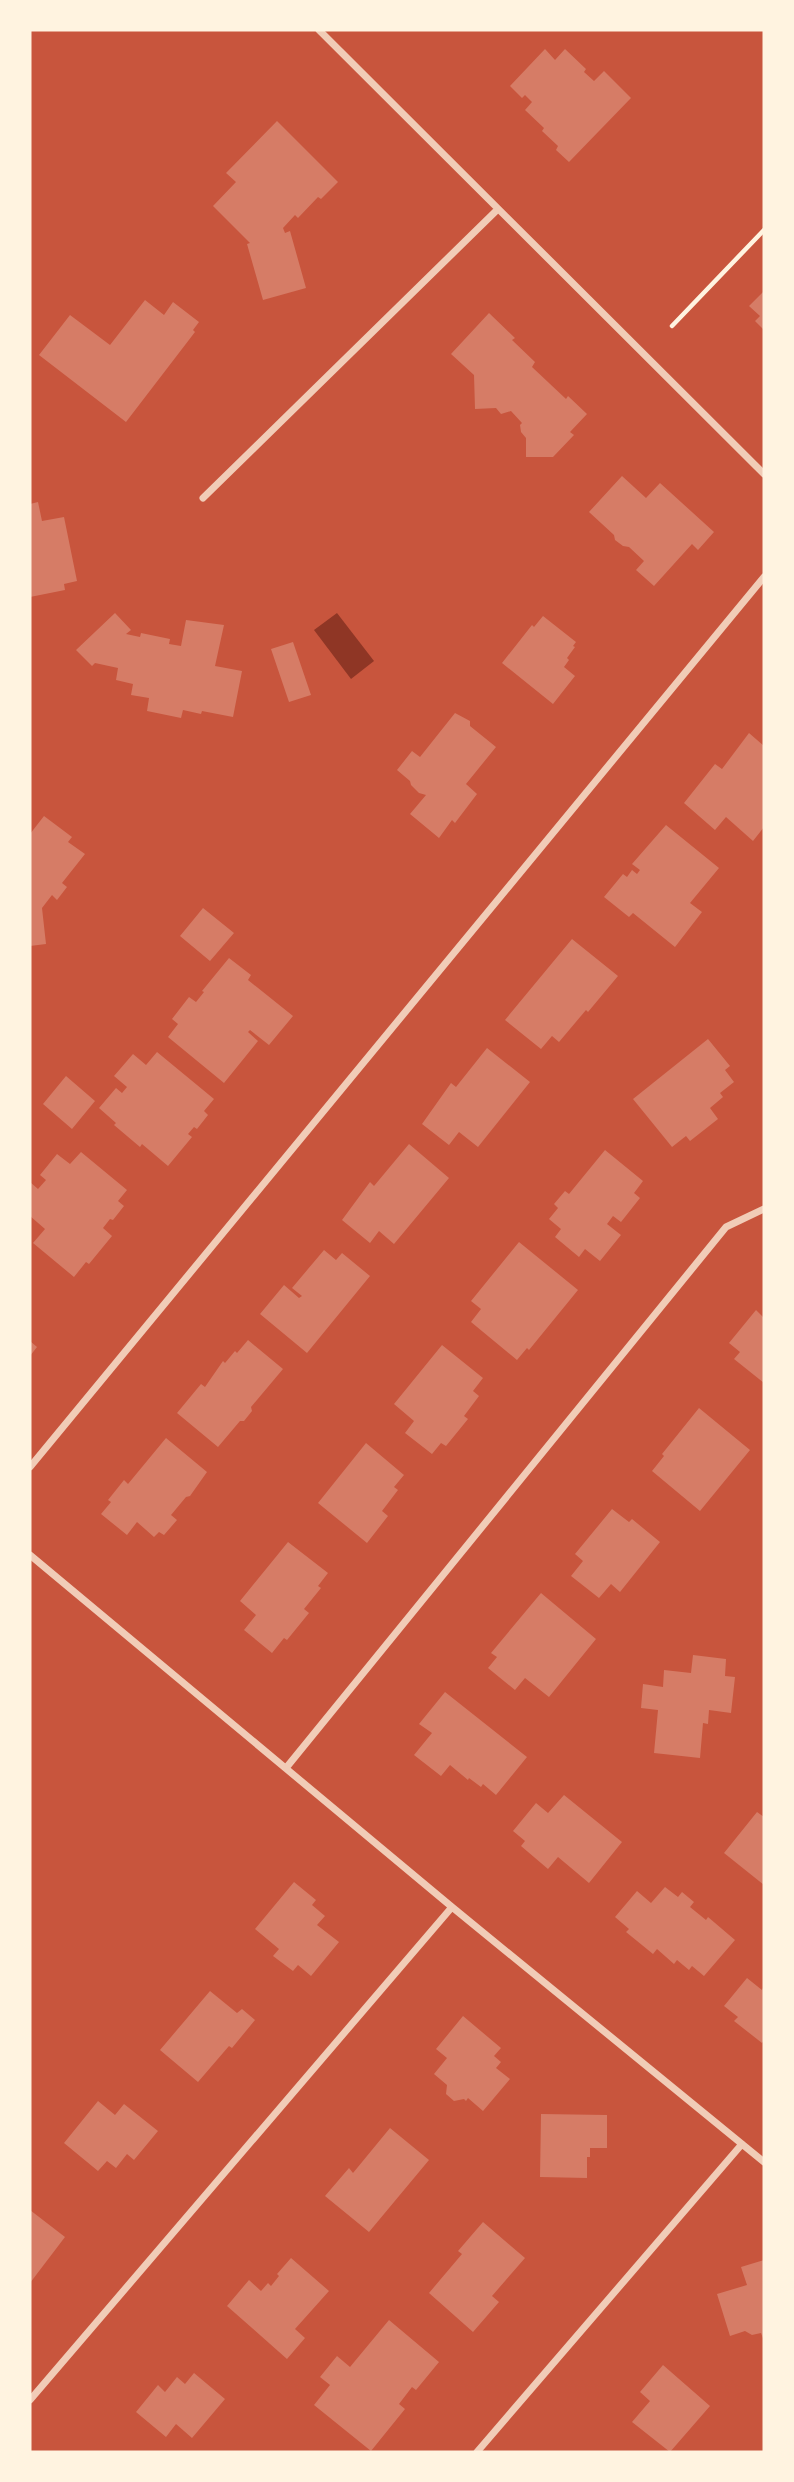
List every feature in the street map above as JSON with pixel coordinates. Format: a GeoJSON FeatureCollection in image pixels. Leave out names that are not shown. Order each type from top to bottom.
{"type":"FeatureCollection","features":[{"type":"Feature","properties":{"kind":"street"},"geometry":{"type":"LineString","coordinates":[[319,30],[764,474]]}},
{"type":"Feature","properties":{"kind":"street"},"geometry":{"type":"LineString","coordinates":[[203,498],[498,209]]}},
{"type":"Feature","properties":{"kind":"street"},"geometry":{"type":"LineString","coordinates":[[30,1467],[764,577]]}},
{"type":"Feature","properties":{"kind":"street"},"geometry":{"type":"LineString","coordinates":[[286,1768],[726,1227],[763,1209]]}},
{"type":"Feature","properties":{"kind":"street"},"geometry":{"type":"LineString","coordinates":[[30,1555],[764,2162]]}},
{"type":"Feature","properties":{"kind":"street"},"geometry":{"type":"LineString","coordinates":[[30,2400],[452,1906]]}},
{"type":"Feature","properties":{"kind":"street"},"geometry":{"type":"LineString","coordinates":[[477,2452],[742,2144]]}},
{"type":"Feature","properties":{"kind":"path"},"geometry":{"type":"LineString","coordinates":[[672,326],[764,230]]}},
{"type":"Feature","properties":{"kind":"shaded area"},"geometry":{"type":"Polygon","coordinates":[[[337,613],[374,661],[351,679],[314,630],[337,613]]]}},
{"type":"Feature","properties":{"kind":"building"},"geometry":{"type":"Polygon","coordinates":[[[545,49],[555,60],[565,49],[586,69],[584,72],[594,81],[604,71],[631,98],[569,162],[556,150],[558,146],[542,131],[544,128],[525,110],[532,102],[525,95],[522,98],[510,86],[545,49]]]}},
{"type":"Feature","properties":{"kind":"building"},"geometry":{"type":"Polygon","coordinates":[[[277,121],[338,182],[321,199],[318,197],[298,218],[295,215],[283,228],[285,233],[290,231],[306,288],[263,300],[247,244],[250,243],[213,206],[236,182],[226,173],[277,121]]]}},
{"type":"Feature","properties":{"kind":"building"},"geometry":{"type":"Polygon","coordinates":[[[764,291],[764,330],[755,321],[760,316],[749,306],[764,291]]]}},
{"type":"Feature","properties":{"kind":"building"},"geometry":{"type":"Polygon","coordinates":[[[145,300],[164,315],[173,302],[199,322],[193,330],[195,332],[126,422],[39,355],[70,315],[110,345],[145,300]]]}},
{"type":"Feature","properties":{"kind":"building"},"geometry":{"type":"Polygon","coordinates":[[[489,313],[535,362],[532,367],[566,399],[568,396],[587,414],[570,432],[574,435],[553,457],[526,457],[526,438],[520,425],[522,423],[511,411],[501,414],[496,408],[475,409],[474,375],[451,354],[489,313]]]}},
{"type":"Feature","properties":{"kind":"building"},"geometry":{"type":"Polygon","coordinates":[[[622,476],[646,498],[660,483],[714,532],[698,550],[692,544],[654,586],[636,570],[644,561],[629,547],[615,540],[614,535],[589,512],[622,476]]]}},
{"type":"Feature","properties":{"kind":"building"},"geometry":{"type":"Polygon","coordinates":[[[38,502],[42,521],[64,517],[77,581],[64,584],[65,590],[30,597],[30,504],[38,502]]]}},
{"type":"Feature","properties":{"kind":"building"},"geometry":{"type":"Polygon","coordinates":[[[115,613],[131,630],[126,634],[140,637],[141,633],[170,639],[169,644],[181,646],[186,620],[224,625],[215,666],[242,671],[233,717],[183,710],[181,718],[147,711],[149,698],[131,695],[133,684],[116,680],[118,668],[95,663],[92,666],[76,650],[115,613]]]}},
{"type":"Feature","properties":{"kind":"building"},"geometry":{"type":"Polygon","coordinates":[[[543,616],[576,642],[564,667],[575,676],[553,704],[502,663],[532,625],[534,627],[543,616]]]}},
{"type":"Feature","properties":{"kind":"building"},"geometry":{"type":"Polygon","coordinates":[[[293,642],[311,695],[289,702],[271,649],[293,642]]]}},
{"type":"Feature","properties":{"kind":"building"},"geometry":{"type":"Polygon","coordinates":[[[455,713],[470,721],[470,726],[496,747],[466,784],[477,794],[455,823],[452,820],[439,838],[410,814],[426,795],[419,793],[397,770],[412,751],[420,757],[455,713]]]}},
{"type":"Feature","properties":{"kind":"building"},"geometry":{"type":"Polygon","coordinates":[[[749,733],[764,746],[764,827],[753,841],[726,817],[715,830],[684,803],[715,764],[722,769],[749,733]]]}},
{"type":"Feature","properties":{"kind":"building"},"geometry":{"type":"Polygon","coordinates":[[[44,816],[72,837],[68,842],[85,854],[62,883],[67,887],[57,900],[52,895],[42,908],[46,944],[30,946],[30,834],[44,816]]]}},
{"type":"Feature","properties":{"kind":"building"},"geometry":{"type":"Polygon","coordinates":[[[666,825],[719,868],[690,903],[702,912],[675,947],[633,913],[629,917],[604,897],[623,874],[627,877],[632,870],[637,874],[640,870],[632,864],[666,825]]]}},
{"type":"Feature","properties":{"kind":"building"},"geometry":{"type":"Polygon","coordinates":[[[203,908],[234,933],[210,961],[180,936],[203,908]]]}},
{"type":"Feature","properties":{"kind":"building"},"geometry":{"type":"Polygon","coordinates":[[[572,939],[618,976],[559,1042],[552,1036],[541,1049],[505,1020],[572,939]]]}},
{"type":"Feature","properties":{"kind":"building"},"geometry":{"type":"Polygon","coordinates":[[[229,958],[251,975],[248,980],[293,1016],[269,1045],[250,1030],[248,1032],[258,1041],[224,1083],[168,1037],[178,1024],[172,1019],[189,997],[196,1002],[229,958]]]}},
{"type":"Feature","properties":{"kind":"building"},"geometry":{"type":"Polygon","coordinates":[[[708,1039],[730,1066],[725,1070],[734,1082],[720,1093],[723,1097],[710,1108],[718,1119],[690,1141],[686,1136],[672,1147],[633,1099],[708,1039]]]}},
{"type":"Feature","properties":{"kind":"building"},"geometry":{"type":"Polygon","coordinates":[[[487,1048],[530,1082],[478,1147],[459,1132],[449,1145],[422,1124],[451,1083],[456,1087],[487,1048]]]}},
{"type":"Feature","properties":{"kind":"building"},"geometry":{"type":"Polygon","coordinates":[[[157,1052],[214,1099],[204,1111],[208,1115],[197,1129],[194,1127],[188,1134],[192,1137],[168,1166],[142,1144],[140,1147],[99,1108],[116,1088],[122,1093],[127,1087],[114,1076],[133,1054],[146,1065],[157,1052]]]}},
{"type":"Feature","properties":{"kind":"building"},"geometry":{"type":"Polygon","coordinates":[[[66,1076],[95,1101],[72,1129],[43,1104],[66,1076]]]}},
{"type":"Feature","properties":{"kind":"building"},"geometry":{"type":"Polygon","coordinates":[[[409,1144],[449,1178],[394,1244],[379,1231],[370,1243],[342,1220],[370,1182],[374,1186],[409,1144]]]}},
{"type":"Feature","properties":{"kind":"building"},"geometry":{"type":"Polygon","coordinates":[[[605,1150],[643,1181],[634,1193],[640,1198],[621,1222],[613,1216],[607,1224],[621,1235],[600,1261],[585,1249],[579,1257],[555,1237],[561,1229],[549,1219],[558,1208],[554,1204],[565,1191],[569,1194],[605,1150]]]}},
{"type":"Feature","properties":{"kind":"building"},"geometry":{"type":"Polygon","coordinates":[[[81,1152],[127,1190],[118,1201],[124,1206],[103,1228],[112,1236],[89,1264],[86,1262],[74,1277],[33,1243],[45,1229],[30,1216],[30,1182],[38,1189],[46,1180],[40,1175],[57,1154],[70,1164],[81,1152]]]}},
{"type":"Feature","properties":{"kind":"building"},"geometry":{"type":"Polygon","coordinates":[[[519,1242],[578,1290],[529,1350],[527,1348],[517,1360],[471,1322],[481,1309],[471,1301],[519,1242]]]}},
{"type":"Feature","properties":{"kind":"building"},"geometry":{"type":"Polygon","coordinates":[[[324,1250],[336,1260],[342,1253],[370,1276],[307,1353],[260,1314],[284,1285],[299,1298],[302,1296],[292,1288],[324,1250]]]}},
{"type":"Feature","properties":{"kind":"building"},"geometry":{"type":"Polygon","coordinates":[[[756,1310],[764,1318],[764,1383],[734,1359],[740,1352],[729,1343],[756,1310]]]}},
{"type":"Feature","properties":{"kind":"building"},"geometry":{"type":"Polygon","coordinates":[[[248,1340],[283,1369],[251,1407],[252,1411],[244,1421],[240,1421],[218,1447],[177,1413],[201,1384],[205,1387],[223,1361],[225,1363],[235,1351],[237,1353],[248,1340]]]}},
{"type":"Feature","properties":{"kind":"building"},"geometry":{"type":"Polygon","coordinates":[[[30,1341],[37,1347],[30,1356],[30,1341]]]}},
{"type":"Feature","properties":{"kind":"building"},"geometry":{"type":"Polygon","coordinates":[[[442,1345],[483,1378],[473,1391],[479,1396],[464,1416],[468,1419],[446,1446],[441,1443],[432,1454],[405,1433],[414,1421],[394,1404],[442,1345]]]}},
{"type":"Feature","properties":{"kind":"building"},"geometry":{"type":"Polygon","coordinates":[[[699,1408],[750,1450],[700,1511],[652,1471],[664,1456],[662,1454],[699,1408]]]}},
{"type":"Feature","properties":{"kind":"building"},"geometry":{"type":"Polygon","coordinates":[[[166,1438],[207,1472],[190,1496],[186,1497],[171,1515],[177,1520],[164,1535],[159,1532],[154,1537],[137,1522],[127,1535],[101,1514],[124,1480],[128,1484],[166,1438]]]}},
{"type":"Feature","properties":{"kind":"building"},"geometry":{"type":"Polygon","coordinates":[[[366,1443],[404,1475],[394,1487],[398,1490],[382,1511],[388,1516],[367,1543],[318,1503],[366,1443]]]}},
{"type":"Feature","properties":{"kind":"building"},"geometry":{"type":"Polygon","coordinates":[[[612,1509],[629,1522],[632,1519],[660,1542],[620,1592],[611,1584],[599,1598],[571,1576],[583,1561],[575,1554],[612,1509]]]}},
{"type":"Feature","properties":{"kind":"building"},"geometry":{"type":"Polygon","coordinates":[[[288,1542],[328,1573],[318,1586],[321,1588],[304,1609],[309,1613],[287,1640],[284,1638],[272,1653],[244,1630],[256,1615],[240,1601],[288,1542]]]}},
{"type":"Feature","properties":{"kind":"building"},"geometry":{"type":"Polygon","coordinates":[[[541,1593],[596,1639],[549,1697],[525,1678],[515,1690],[488,1668],[497,1657],[491,1653],[541,1593]]]}},
{"type":"Feature","properties":{"kind":"building"},"geometry":{"type":"Polygon","coordinates":[[[693,1655],[726,1659],[725,1676],[735,1677],[731,1713],[709,1710],[708,1724],[703,1723],[700,1758],[654,1753],[658,1710],[641,1708],[643,1684],[663,1687],[664,1670],[691,1673],[693,1655]]]}},
{"type":"Feature","properties":{"kind":"building"},"geometry":{"type":"Polygon","coordinates":[[[445,1692],[527,1757],[496,1795],[483,1784],[481,1787],[469,1778],[468,1780],[450,1765],[441,1776],[414,1755],[432,1733],[419,1724],[445,1692]]]}},
{"type":"Feature","properties":{"kind":"building"},"geometry":{"type":"Polygon","coordinates":[[[564,1795],[622,1842],[589,1883],[558,1857],[548,1869],[521,1846],[525,1841],[513,1831],[536,1803],[548,1813],[564,1795]]]}},
{"type":"Feature","properties":{"kind":"building"},"geometry":{"type":"Polygon","coordinates":[[[757,1812],[764,1817],[764,1885],[724,1853],[757,1812]]]}},
{"type":"Feature","properties":{"kind":"building"},"geometry":{"type":"Polygon","coordinates":[[[294,1882],[316,1900],[312,1905],[325,1916],[317,1925],[339,1942],[311,1976],[298,1965],[293,1971],[273,1956],[279,1949],[255,1929],[294,1882]]]}},
{"type":"Feature","properties":{"kind":"building"},"geometry":{"type":"Polygon","coordinates":[[[665,1887],[678,1897],[682,1892],[694,1902],[690,1907],[706,1920],[708,1917],[735,1940],[704,1976],[692,1966],[689,1970],[677,1960],[674,1964],[657,1949],[653,1954],[626,1932],[629,1929],[615,1917],[637,1891],[651,1903],[665,1887]]]}},
{"type":"Feature","properties":{"kind":"building"},"geometry":{"type":"Polygon","coordinates":[[[747,1978],[762,1990],[764,1986],[762,2043],[734,2021],[738,2017],[724,2006],[747,1978]]]}},
{"type":"Feature","properties":{"kind":"building"},"geometry":{"type":"Polygon","coordinates":[[[210,1991],[237,2013],[242,2009],[255,2020],[198,2082],[160,2050],[210,1991]]]}},
{"type":"Feature","properties":{"kind":"building"},"geometry":{"type":"Polygon","coordinates":[[[463,2016],[501,2048],[494,2056],[501,2062],[496,2068],[510,2079],[483,2111],[468,2098],[466,2101],[454,2101],[446,2094],[447,2085],[434,2074],[447,2058],[436,2049],[463,2016]]]}},
{"type":"Feature","properties":{"kind":"building"},"geometry":{"type":"Polygon","coordinates":[[[98,2101],[115,2115],[124,2104],[158,2131],[134,2160],[127,2154],[116,2168],[107,2161],[98,2171],[64,2143],[98,2101]]]}},
{"type":"Feature","properties":{"kind":"building"},"geometry":{"type":"Polygon","coordinates":[[[541,2114],[607,2115],[607,2148],[590,2148],[587,2178],[540,2177],[541,2114]]]}},
{"type":"Feature","properties":{"kind":"building"},"geometry":{"type":"Polygon","coordinates":[[[390,2128],[429,2160],[369,2232],[325,2196],[349,2168],[353,2173],[390,2128]]]}},
{"type":"Feature","properties":{"kind":"building"},"geometry":{"type":"Polygon","coordinates":[[[30,2210],[65,2237],[30,2283],[30,2210]]]}},
{"type":"Feature","properties":{"kind":"building"},"geometry":{"type":"Polygon","coordinates":[[[483,2222],[525,2258],[492,2296],[499,2302],[473,2332],[429,2293],[462,2254],[458,2251],[483,2222]]]}},
{"type":"Feature","properties":{"kind":"building"},"geometry":{"type":"Polygon","coordinates":[[[291,2258],[329,2291],[295,2329],[305,2338],[287,2359],[227,2306],[249,2280],[261,2291],[268,2283],[271,2286],[291,2258]]]}},
{"type":"Feature","properties":{"kind":"building"},"geometry":{"type":"Polygon","coordinates":[[[764,2260],[764,2341],[761,2333],[752,2335],[745,2331],[730,2336],[717,2294],[747,2285],[741,2267],[764,2260]]]}},
{"type":"Feature","properties":{"kind":"building"},"geometry":{"type":"Polygon","coordinates":[[[389,2320],[439,2362],[416,2390],[412,2387],[399,2404],[405,2409],[371,2451],[314,2405],[330,2385],[320,2377],[337,2356],[350,2367],[389,2320]]]}},
{"type":"Feature","properties":{"kind":"building"},"geometry":{"type":"Polygon","coordinates":[[[663,2365],[710,2406],[670,2452],[632,2422],[650,2401],[640,2392],[663,2365]]]}},
{"type":"Feature","properties":{"kind":"building"},"geometry":{"type":"Polygon","coordinates":[[[194,2373],[225,2399],[192,2438],[176,2424],[166,2437],[136,2412],[158,2385],[165,2392],[177,2377],[185,2384],[194,2373]]]}}]}
